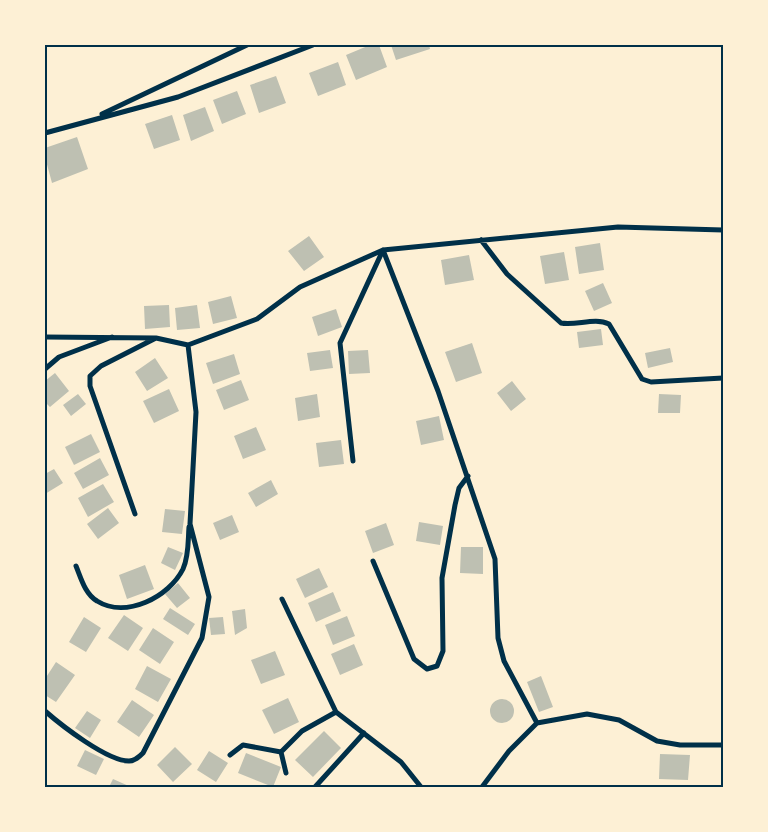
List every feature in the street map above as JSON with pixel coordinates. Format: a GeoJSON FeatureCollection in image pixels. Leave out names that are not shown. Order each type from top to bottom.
{"type":"FeatureCollection","features":[{"type":"Feature","properties":{"kind":"street"},"geometry":{"type":"LineString","coordinates":[[90,119],[247,45]]}},
{"type":"Feature","properties":{"kind":"street"},"geometry":{"type":"LineString","coordinates":[[45,133],[90,119],[178,97],[313,45]]}},
{"type":"Feature","properties":{"kind":"street"},"geometry":{"type":"LineString","coordinates":[[45,336],[156,338],[188,345],[257,319],[300,287],[383,250],[618,227],[723,230]]}},
{"type":"Feature","properties":{"kind":"street"},"geometry":{"type":"LineString","coordinates":[[482,240],[507,274],[561,322],[568,324],[603,322],[609,324],[642,379],[651,382],[723,378]]}},
{"type":"Feature","properties":{"kind":"street"},"geometry":{"type":"LineString","coordinates":[[353,460],[340,343],[383,250]]}},
{"type":"Feature","properties":{"kind":"street"},"geometry":{"type":"LineString","coordinates":[[383,250],[438,391],[495,559],[498,638],[504,661],[537,723]]}},
{"type":"Feature","properties":{"kind":"street"},"geometry":{"type":"LineString","coordinates":[[45,369],[59,357],[114,336]]}},
{"type":"Feature","properties":{"kind":"street"},"geometry":{"type":"LineString","coordinates":[[135,514],[90,386],[90,376],[101,366],[156,338]]}},
{"type":"Feature","properties":{"kind":"street"},"geometry":{"type":"LineString","coordinates":[[76,566],[86,591],[98,602],[118,608],[134,608],[150,601],[166,588],[182,570],[186,558],[190,524],[196,412],[188,345]]}},
{"type":"Feature","properties":{"kind":"street"},"geometry":{"type":"LineString","coordinates":[[373,561],[414,659],[427,669],[437,666],[443,652],[442,578],[459,488],[468,476]]}},
{"type":"Feature","properties":{"kind":"street"},"geometry":{"type":"LineString","coordinates":[[45,710],[89,744],[112,755],[127,761],[135,760],[143,754],[202,638],[209,597],[190,524]]}},
{"type":"Feature","properties":{"kind":"street"},"geometry":{"type":"LineString","coordinates":[[282,599],[336,712],[401,762],[422,787]]}},
{"type":"Feature","properties":{"kind":"street"},"geometry":{"type":"LineString","coordinates":[[280,752],[309,726],[336,712]]}},
{"type":"Feature","properties":{"kind":"street"},"geometry":{"type":"LineString","coordinates":[[482,787],[509,751],[537,723],[587,714],[619,720],[657,741],[680,745],[723,745]]}},
{"type":"Feature","properties":{"kind":"street"},"geometry":{"type":"LineString","coordinates":[[315,787],[364,734]]}},
{"type":"Feature","properties":{"kind":"street"},"geometry":{"type":"LineString","coordinates":[[230,755],[243,745],[280,752]]}},
{"type":"Feature","properties":{"kind":"street"},"geometry":{"type":"LineString","coordinates":[[280,752],[286,773]]}},
{"type":"Feature","properties":{"kind":"building"},"geometry":{"type":"Polygon","coordinates":[[[370,45],[379,45],[387,67],[356,80],[346,55],[370,45]]]}},
{"type":"Feature","properties":{"kind":"building"},"geometry":{"type":"Polygon","coordinates":[[[391,45],[429,45],[430,49],[396,60],[391,45]]]}},
{"type":"Feature","properties":{"kind":"building"},"geometry":{"type":"Polygon","coordinates":[[[338,62],[346,85],[318,96],[309,73],[338,62]]]}},
{"type":"Feature","properties":{"kind":"building"},"geometry":{"type":"Polygon","coordinates":[[[276,76],[286,103],[259,113],[250,85],[276,76]]]}},
{"type":"Feature","properties":{"kind":"building"},"geometry":{"type":"Polygon","coordinates":[[[237,91],[246,114],[222,124],[213,100],[237,91]]]}},
{"type":"Feature","properties":{"kind":"building"},"geometry":{"type":"Polygon","coordinates":[[[205,107],[214,131],[191,141],[183,115],[205,107]]]}},
{"type":"Feature","properties":{"kind":"building"},"geometry":{"type":"Polygon","coordinates":[[[172,115],[180,140],[154,149],[145,124],[172,115]]]}},
{"type":"Feature","properties":{"kind":"building"},"geometry":{"type":"Polygon","coordinates":[[[77,137],[88,169],[52,183],[45,157],[45,148],[77,137]]]}},
{"type":"Feature","properties":{"kind":"building"},"geometry":{"type":"Polygon","coordinates":[[[309,236],[324,257],[304,271],[288,251],[309,236]]]}},
{"type":"Feature","properties":{"kind":"building"},"geometry":{"type":"Polygon","coordinates":[[[600,243],[604,270],[579,274],[575,247],[600,243]]]}},
{"type":"Feature","properties":{"kind":"building"},"geometry":{"type":"Polygon","coordinates":[[[564,252],[569,280],[545,284],[540,256],[564,252]]]}},
{"type":"Feature","properties":{"kind":"building"},"geometry":{"type":"Polygon","coordinates":[[[469,255],[474,280],[445,285],[441,260],[469,255]]]}},
{"type":"Feature","properties":{"kind":"building"},"geometry":{"type":"Polygon","coordinates":[[[603,283],[612,303],[594,311],[585,291],[603,283]]]}},
{"type":"Feature","properties":{"kind":"building"},"geometry":{"type":"Polygon","coordinates":[[[231,296],[237,318],[213,324],[208,302],[231,296]]]}},
{"type":"Feature","properties":{"kind":"building"},"geometry":{"type":"Polygon","coordinates":[[[169,305],[170,327],[145,329],[144,306],[169,305]]]}},
{"type":"Feature","properties":{"kind":"building"},"geometry":{"type":"Polygon","coordinates":[[[197,305],[200,328],[177,330],[175,308],[197,305]]]}},
{"type":"Feature","properties":{"kind":"building"},"geometry":{"type":"Polygon","coordinates":[[[336,309],[342,327],[318,336],[312,317],[336,309]]]}},
{"type":"Feature","properties":{"kind":"building"},"geometry":{"type":"Polygon","coordinates":[[[601,329],[603,345],[579,348],[577,332],[601,329]]]}},
{"type":"Feature","properties":{"kind":"building"},"geometry":{"type":"Polygon","coordinates":[[[472,343],[482,373],[456,382],[445,352],[472,343]]]}},
{"type":"Feature","properties":{"kind":"building"},"geometry":{"type":"Polygon","coordinates":[[[670,348],[673,362],[648,368],[645,353],[670,348]]]}},
{"type":"Feature","properties":{"kind":"building"},"geometry":{"type":"Polygon","coordinates":[[[330,350],[333,368],[310,371],[307,353],[330,350]]]}},
{"type":"Feature","properties":{"kind":"building"},"geometry":{"type":"Polygon","coordinates":[[[368,350],[370,373],[349,374],[348,351],[368,350]]]}},
{"type":"Feature","properties":{"kind":"building"},"geometry":{"type":"Polygon","coordinates":[[[234,354],[240,374],[213,384],[206,363],[234,354]]]}},
{"type":"Feature","properties":{"kind":"building"},"geometry":{"type":"Polygon","coordinates":[[[155,358],[168,378],[147,391],[135,372],[155,358]]]}},
{"type":"Feature","properties":{"kind":"building"},"geometry":{"type":"Polygon","coordinates":[[[55,373],[69,391],[50,407],[45,402],[45,381],[55,373]]]}},
{"type":"Feature","properties":{"kind":"building"},"geometry":{"type":"Polygon","coordinates":[[[241,380],[249,400],[224,410],[216,390],[241,380]]]}},
{"type":"Feature","properties":{"kind":"building"},"geometry":{"type":"Polygon","coordinates":[[[512,381],[526,399],[511,411],[497,393],[512,381]]]}},
{"type":"Feature","properties":{"kind":"building"},"geometry":{"type":"Polygon","coordinates":[[[169,389],[179,411],[154,423],[143,401],[169,389]]]}},
{"type":"Feature","properties":{"kind":"building"},"geometry":{"type":"Polygon","coordinates":[[[78,394],[86,404],[71,416],[63,405],[78,394]]]}},
{"type":"Feature","properties":{"kind":"building"},"geometry":{"type":"Polygon","coordinates":[[[317,394],[320,417],[298,421],[295,398],[317,394]]]}},
{"type":"Feature","properties":{"kind":"building"},"geometry":{"type":"Polygon","coordinates":[[[659,394],[681,395],[680,413],[658,413],[659,394]]]}},
{"type":"Feature","properties":{"kind":"building"},"geometry":{"type":"Polygon","coordinates":[[[439,416],[444,440],[421,445],[416,421],[439,416]]]}},
{"type":"Feature","properties":{"kind":"building"},"geometry":{"type":"Polygon","coordinates":[[[256,427],[266,450],[243,459],[234,436],[256,427]]]}},
{"type":"Feature","properties":{"kind":"building"},"geometry":{"type":"Polygon","coordinates":[[[91,434],[100,452],[74,465],[65,447],[91,434]]]}},
{"type":"Feature","properties":{"kind":"building"},"geometry":{"type":"Polygon","coordinates":[[[341,440],[344,464],[319,467],[316,443],[341,440]]]}},
{"type":"Feature","properties":{"kind":"building"},"geometry":{"type":"Polygon","coordinates":[[[100,458],[109,475],[83,489],[74,473],[100,458]]]}},
{"type":"Feature","properties":{"kind":"building"},"geometry":{"type":"Polygon","coordinates":[[[54,469],[63,483],[45,494],[45,474],[54,469]]]}},
{"type":"Feature","properties":{"kind":"building"},"geometry":{"type":"Polygon","coordinates":[[[271,480],[278,494],[256,507],[248,493],[271,480]]]}},
{"type":"Feature","properties":{"kind":"building"},"geometry":{"type":"Polygon","coordinates":[[[103,484],[114,502],[88,517],[78,498],[103,484]]]}},
{"type":"Feature","properties":{"kind":"building"},"geometry":{"type":"Polygon","coordinates":[[[108,508],[119,523],[98,539],[87,524],[108,508]]]}},
{"type":"Feature","properties":{"kind":"building"},"geometry":{"type":"Polygon","coordinates":[[[165,509],[185,511],[182,534],[162,532],[165,509]]]}},
{"type":"Feature","properties":{"kind":"building"},"geometry":{"type":"Polygon","coordinates":[[[232,515],[239,532],[220,540],[213,523],[232,515]]]}},
{"type":"Feature","properties":{"kind":"building"},"geometry":{"type":"Polygon","coordinates":[[[419,522],[443,526],[440,545],[416,541],[419,522]]]}},
{"type":"Feature","properties":{"kind":"building"},"geometry":{"type":"Polygon","coordinates":[[[386,523],[394,545],[373,553],[365,531],[386,523]]]}},
{"type":"Feature","properties":{"kind":"building"},"geometry":{"type":"Polygon","coordinates":[[[168,547],[183,553],[175,570],[161,563],[168,547]]]}},
{"type":"Feature","properties":{"kind":"building"},"geometry":{"type":"Polygon","coordinates":[[[461,547],[483,547],[483,574],[460,573],[461,547]]]}},
{"type":"Feature","properties":{"kind":"building"},"geometry":{"type":"Polygon","coordinates":[[[145,565],[154,589],[127,599],[119,575],[145,565]]]}},
{"type":"Feature","properties":{"kind":"building"},"geometry":{"type":"Polygon","coordinates":[[[319,568],[328,587],[305,598],[296,579],[319,568]]]}},
{"type":"Feature","properties":{"kind":"building"},"geometry":{"type":"Polygon","coordinates":[[[178,583],[190,598],[177,608],[165,594],[178,583]]]}},
{"type":"Feature","properties":{"kind":"building"},"geometry":{"type":"Polygon","coordinates":[[[333,592],[341,611],[316,622],[308,603],[333,592]]]}},
{"type":"Feature","properties":{"kind":"building"},"geometry":{"type":"Polygon","coordinates":[[[170,608],[195,624],[188,635],[163,619],[170,608]]]}},
{"type":"Feature","properties":{"kind":"building"},"geometry":{"type":"Polygon","coordinates":[[[245,609],[247,628],[235,635],[232,611],[245,609]]]}},
{"type":"Feature","properties":{"kind":"building"},"geometry":{"type":"Polygon","coordinates":[[[124,615],[143,628],[128,651],[108,638],[124,615]]]}},
{"type":"Feature","properties":{"kind":"building"},"geometry":{"type":"Polygon","coordinates":[[[347,616],[355,636],[333,645],[325,625],[347,616]]]}},
{"type":"Feature","properties":{"kind":"building"},"geometry":{"type":"Polygon","coordinates":[[[84,617],[101,628],[86,652],[69,642],[84,617]]]}},
{"type":"Feature","properties":{"kind":"building"},"geometry":{"type":"Polygon","coordinates":[[[223,617],[225,634],[211,635],[209,618],[223,617]]]}},
{"type":"Feature","properties":{"kind":"building"},"geometry":{"type":"Polygon","coordinates":[[[153,628],[174,642],[160,664],[139,650],[153,628]]]}},
{"type":"Feature","properties":{"kind":"building"},"geometry":{"type":"Polygon","coordinates":[[[354,644],[363,665],[340,675],[331,654],[354,644]]]}},
{"type":"Feature","properties":{"kind":"building"},"geometry":{"type":"Polygon","coordinates":[[[275,651],[285,675],[261,684],[251,660],[275,651]]]}},
{"type":"Feature","properties":{"kind":"building"},"geometry":{"type":"Polygon","coordinates":[[[56,662],[75,675],[56,702],[45,695],[45,679],[56,662]]]}},
{"type":"Feature","properties":{"kind":"building"},"geometry":{"type":"Polygon","coordinates":[[[147,666],[171,679],[158,702],[135,689],[147,666]]]}},
{"type":"Feature","properties":{"kind":"building"},"geometry":{"type":"Polygon","coordinates":[[[541,676],[553,707],[539,712],[527,682],[541,676]]]}},
{"type":"Feature","properties":{"kind":"building"},"geometry":{"type":"Polygon","coordinates":[[[288,698],[299,722],[274,734],[262,710],[288,698]]]}},
{"type":"Feature","properties":{"kind":"building"},"geometry":{"type":"Polygon","coordinates":[[[502,699],[507,700],[513,706],[513,716],[507,722],[502,723],[497,722],[491,716],[490,711],[491,706],[497,700],[502,699]]]}},
{"type":"Feature","properties":{"kind":"building"},"geometry":{"type":"Polygon","coordinates":[[[132,700],[154,715],[139,737],[117,722],[132,700]]]}},
{"type":"Feature","properties":{"kind":"building"},"geometry":{"type":"Polygon","coordinates":[[[87,711],[101,720],[90,738],[75,728],[87,711]]]}},
{"type":"Feature","properties":{"kind":"building"},"geometry":{"type":"Polygon","coordinates":[[[324,731],[341,748],[313,777],[295,760],[324,731]]]}},
{"type":"Feature","properties":{"kind":"building"},"geometry":{"type":"Polygon","coordinates":[[[175,747],[192,764],[173,782],[157,765],[175,747]]]}},
{"type":"Feature","properties":{"kind":"building"},"geometry":{"type":"Polygon","coordinates":[[[85,750],[104,759],[96,775],[77,766],[85,750]]]}},
{"type":"Feature","properties":{"kind":"building"},"geometry":{"type":"Polygon","coordinates":[[[209,751],[228,763],[216,782],[197,770],[209,751]]]}},
{"type":"Feature","properties":{"kind":"building"},"geometry":{"type":"Polygon","coordinates":[[[246,753],[281,767],[273,787],[238,773],[246,753]]]}},
{"type":"Feature","properties":{"kind":"building"},"geometry":{"type":"Polygon","coordinates":[[[660,754],[690,755],[688,780],[659,779],[660,754]]]}},
{"type":"Feature","properties":{"kind":"building"},"geometry":{"type":"Polygon","coordinates":[[[113,779],[131,787],[109,787],[113,779]]]}}]}
